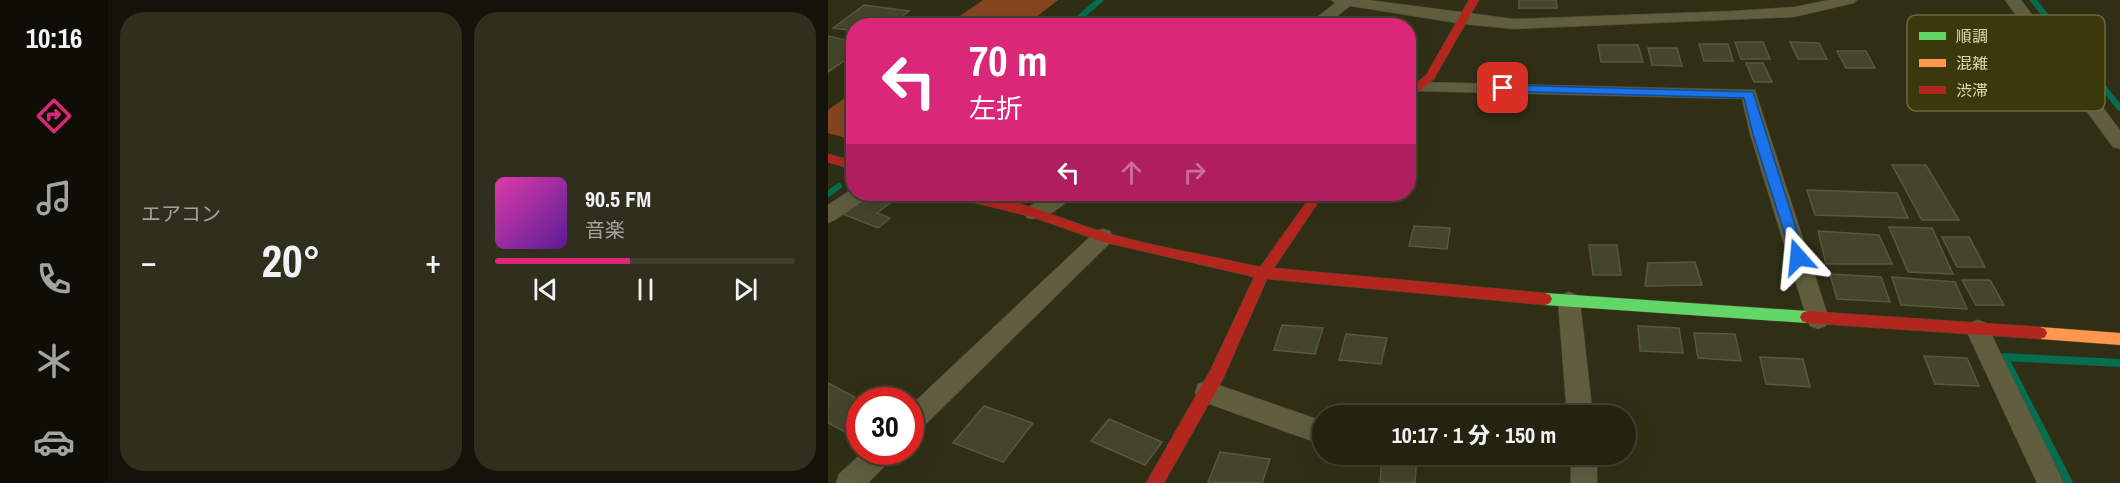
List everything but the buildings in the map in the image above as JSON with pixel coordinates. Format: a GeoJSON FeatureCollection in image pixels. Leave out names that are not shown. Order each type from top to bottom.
{"type":"FeatureCollection","features":[{"type":"Feature","properties":{"kind":"street"},"geometry":{"type":"LineString","coordinates":[[1324,18],[1345,0],[1463,19],[1514,24],[1733,16],[1798,5],[1848,0]]}},
{"type":"Feature","properties":{"kind":"street"},"geometry":{"type":"LineString","coordinates":[[1416,90],[1430,77],[1474,0]]}},
{"type":"Feature","properties":{"kind":"street"},"geometry":{"type":"LineString","coordinates":[[2013,0],[2024,15]]}},
{"type":"Feature","properties":{"kind":"street"},"geometry":{"type":"LineString","coordinates":[[1416,92],[1749,94],[1759,134],[1818,319]]}},
{"type":"Feature","properties":{"kind":"street"},"geometry":{"type":"LineString","coordinates":[[2096,111],[2120,143]]}},
{"type":"Feature","properties":{"kind":"street"},"geometry":{"type":"LineString","coordinates":[[828,158],[846,164]]}},
{"type":"Feature","properties":{"kind":"street"},"geometry":{"type":"LineString","coordinates":[[828,215],[849,201]]}},
{"type":"Feature","properties":{"kind":"street"},"geometry":{"type":"LineString","coordinates":[[985,201],[1034,213],[1103,237],[1263,273],[1569,301],[2120,339]]}},
{"type":"Feature","properties":{"kind":"street"},"geometry":{"type":"LineString","coordinates":[[1034,213],[1052,201]]}},
{"type":"Feature","properties":{"kind":"street"},"geometry":{"type":"LineString","coordinates":[[1155,483],[1207,392],[1263,273],[1313,201]]}},
{"type":"Feature","properties":{"kind":"street"},"geometry":{"type":"LineString","coordinates":[[924,410],[1103,237]]}},
{"type":"Feature","properties":{"kind":"street"},"geometry":{"type":"LineString","coordinates":[[1569,301],[1579,405]]}},
{"type":"Feature","properties":{"kind":"street"},"geometry":{"type":"LineString","coordinates":[[1978,330],[2051,483]]}},
{"type":"Feature","properties":{"kind":"street"},"geometry":{"type":"LineString","coordinates":[[1207,392],[1312,429]]}},
{"type":"Feature","properties":{"kind":"street"},"geometry":{"type":"LineString","coordinates":[[849,483],[868,465]]}},
{"type":"Feature","properties":{"kind":"street"},"geometry":{"type":"LineString","coordinates":[[1584,465],[1584,483]]}},
{"type":"Feature","properties":{"kind":"shaded area"},"geometry":{"type":"Polygon","coordinates":[[[983,0],[1058,0],[1035,18],[957,18],[983,0]]]}},
{"type":"Feature","properties":{"kind":"shaded area"},"geometry":{"type":"Polygon","coordinates":[[[846,97],[846,138],[828,133],[828,110],[846,97]]]}},
{"type":"Feature","properties":{"kind":"waterway"},"geometry":{"type":"LineString","coordinates":[[1079,18],[1100,0]]}},
{"type":"Feature","properties":{"kind":"waterway"},"geometry":{"type":"LineString","coordinates":[[2033,0],[2045,15]]}},
{"type":"Feature","properties":{"kind":"waterway"},"geometry":{"type":"LineString","coordinates":[[2105,89],[2120,108]]}},
{"type":"Feature","properties":{"kind":"waterway"},"geometry":{"type":"LineString","coordinates":[[828,194],[839,186]]}},
{"type":"Feature","properties":{"kind":"waterway"},"geometry":{"type":"LineString","coordinates":[[2069,483],[2004,357],[2120,363]]}},
{"type":"Feature","properties":{"kind":"traffic: fast"},"geometry":{"type":"LineString","coordinates":[[1545,299],[1807,317]]}},
{"type":"Feature","properties":{"kind":"traffic: slow"},"geometry":{"type":"LineString","coordinates":[[2040,333],[2120,339]]}},
{"type":"Feature","properties":{"kind":"traffic: jam"},"geometry":{"type":"LineString","coordinates":[[1416,90],[1430,77],[1474,0]]}},
{"type":"Feature","properties":{"kind":"traffic: jam"},"geometry":{"type":"LineString","coordinates":[[828,158],[846,164]]}},
{"type":"Feature","properties":{"kind":"traffic: jam"},"geometry":{"type":"LineString","coordinates":[[985,201],[1034,213],[1103,237],[1263,273],[1313,201]]}},
{"type":"Feature","properties":{"kind":"traffic: jam"},"geometry":{"type":"LineString","coordinates":[[1155,483],[1217,374],[1263,273],[1545,299]]}},
{"type":"Feature","properties":{"kind":"traffic: jam"},"geometry":{"type":"LineString","coordinates":[[1807,317],[2040,333]]}},
{"type":"Feature","properties":{"kind":"route"},"geometry":{"type":"LineString","coordinates":[[1503,88],[1749,94],[1759,134],[1798,257]]}}]}
